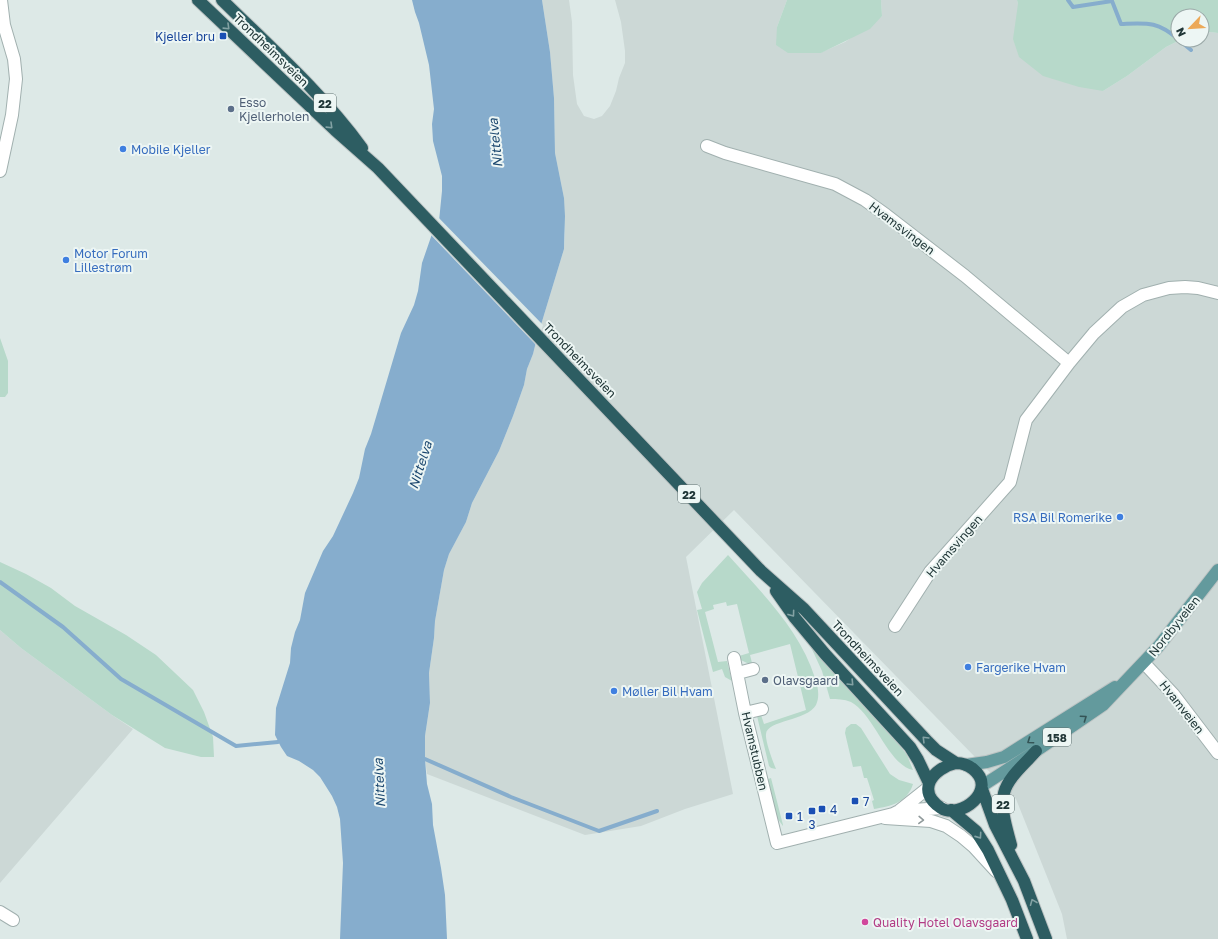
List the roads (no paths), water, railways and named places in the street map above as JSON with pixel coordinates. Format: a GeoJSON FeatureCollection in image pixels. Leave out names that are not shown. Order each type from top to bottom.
{"type":"FeatureCollection","features":[{"type":"Feature","properties":{"kind":"highway","name":"Trondheimsveien"},"geometry":{"type":"LineString","coordinates":[[198,0],[335,130],[378,168],[761,571],[804,609],[928,742],[936,750],[961,764]]}},
{"type":"Feature","properties":{"kind":"highway","name":"Trondheimsveien"},"geometry":{"type":"LineString","coordinates":[[222,0],[293,69],[343,122],[378,168]]}},
{"type":"Feature","properties":{"kind":"highway","name":"Trondheimsveien"},"geometry":{"type":"LineString","coordinates":[[761,571],[795,618],[821,650],[910,747],[918,760],[929,786]]}},
{"type":"Feature","properties":{"kind":"highway","name":"22"},"geometry":{"type":"LineString","coordinates":[[1016,866],[1004,818],[1004,791],[1036,751]]}},
{"type":"Feature","properties":{"kind":"highway"},"geometry":{"type":"LineString","coordinates":[[929,786],[933,775],[938,771],[947,765],[961,764]]}},
{"type":"Feature","properties":{"kind":"highway","name":"22"},"geometry":{"type":"LineString","coordinates":[[961,764],[979,776],[995,825],[1032,901],[1046,939]]}},
{"type":"Feature","properties":{"kind":"highway","name":"22"},"geometry":{"type":"LineString","coordinates":[[929,786],[931,797],[976,831],[1002,876],[1027,939]]}},
{"type":"Feature","properties":{"kind":"highway","name":"22"},"geometry":{"type":"LineString","coordinates":[[946,809],[959,809],[970,804],[979,795],[982,788]]}},
{"type":"Feature","properties":{"kind":"main road","name":"Nordbyveien"},"geometry":{"type":"LineString","coordinates":[[982,788],[1104,705],[1158,647],[1218,570]]}},
{"type":"Feature","properties":{"kind":"main road","name":"Nordbyveien"},"geometry":{"type":"LineString","coordinates":[[961,764],[987,762],[1004,757],[1127,680]]}},
{"type":"Feature","properties":{"kind":"street"},"geometry":{"type":"LineString","coordinates":[[0,171],[12,115],[16,79],[14,59],[2,21],[1,0]]}},
{"type":"Feature","properties":{"kind":"street","name":"Hvamsvingen"},"geometry":{"type":"LineString","coordinates":[[707,146],[725,153],[835,184],[865,200],[965,276],[1069,363]]}},
{"type":"Feature","properties":{"kind":"street","name":"Hvamsvingen"},"geometry":{"type":"LineString","coordinates":[[895,626],[930,572],[1010,482],[1026,420],[1069,363],[1094,333],[1122,307],[1143,295],[1169,288],[1185,287],[1218,292]]}},
{"type":"Feature","properties":{"kind":"street","name":"Hvamstubben"},"geometry":{"type":"LineString","coordinates":[[734,658],[745,713],[777,843],[882,817]]}},
{"type":"Feature","properties":{"kind":"street","name":"Hvamveien"},"geometry":{"type":"LineString","coordinates":[[1144,663],[1173,694],[1218,753]]}},
{"type":"Feature","properties":{"kind":"street"},"geometry":{"type":"LineString","coordinates":[[738,673],[753,669]]}},
{"type":"Feature","properties":{"kind":"street"},"geometry":{"type":"LineString","coordinates":[[745,713],[762,708]]}},
{"type":"Feature","properties":{"kind":"street"},"geometry":{"type":"LineString","coordinates":[[899,811],[929,786]]}},
{"type":"Feature","properties":{"kind":"street"},"geometry":{"type":"LineString","coordinates":[[882,817],[899,811],[946,809]]}},
{"type":"Feature","properties":{"kind":"street"},"geometry":{"type":"LineString","coordinates":[[882,817],[931,821],[946,826],[974,847],[1002,876]]}},
{"type":"Feature","properties":{"kind":"street"},"geometry":{"type":"LineString","coordinates":[[0,912],[13,920]]}},
{"type":"Feature","properties":{"kind":"water","name":"Nittelva"},"geometry":{"type":"Polygon","coordinates":[[[412,0],[542,0],[550,52],[554,98],[555,153],[564,198],[564,249],[533,354],[527,369],[524,385],[513,416],[499,451],[472,503],[466,522],[449,554],[444,570],[435,621],[429,673],[430,703],[425,736],[425,759],[427,784],[432,804],[433,825],[445,895],[447,939],[340,939],[343,863],[340,819],[337,807],[320,777],[313,770],[299,761],[287,756],[281,747],[275,735],[276,708],[290,663],[291,648],[300,620],[305,593],[323,551],[333,536],[359,478],[365,449],[371,434],[401,333],[414,305],[418,291],[422,263],[432,234],[439,221],[442,176],[433,141],[432,124],[434,109],[429,65],[412,0]]]}},
{"type":"Feature","properties":{"kind":"waterway"},"geometry":{"type":"LineString","coordinates":[[1068,0],[1073,7],[1112,1],[1121,24],[1151,24],[1170,32]]}},
{"type":"Feature","properties":{"kind":"waterway"},"geometry":{"type":"LineString","coordinates":[[0,582],[63,627],[121,679],[236,746],[278,742]]}},
{"type":"Feature","properties":{"kind":"waterway"},"geometry":{"type":"LineString","coordinates":[[419,760],[425,759],[511,797],[599,831],[657,811]]}},
{"type":"Feature","properties":{"kind":"place","name":"Kjeller bru"},"geometry":{"type":"Point","coordinates":[223,36]}},
{"type":"Feature","properties":{"kind":"place","name":"Esso Kjellerholen"},"geometry":{"type":"Point","coordinates":[231,109]}},
{"type":"Feature","properties":{"kind":"place","name":"Mobile Kjeller"},"geometry":{"type":"Point","coordinates":[123,149]}},
{"type":"Feature","properties":{"kind":"place","name":"Motor Forum Lillestrøm"},"geometry":{"type":"Point","coordinates":[66,260]}},
{"type":"Feature","properties":{"kind":"place","name":"RSA Bil Romerike"},"geometry":{"type":"Point","coordinates":[1120,517]}},
{"type":"Feature","properties":{"kind":"place","name":"Fargerike Hvam"},"geometry":{"type":"Point","coordinates":[968,667]}},
{"type":"Feature","properties":{"kind":"place","name":"Olavsgaard"},"geometry":{"type":"Point","coordinates":[765,680]}},
{"type":"Feature","properties":{"kind":"place","name":"Møller Bil Hvam"},"geometry":{"type":"Point","coordinates":[614,691]}},
{"type":"Feature","properties":{"kind":"place","name":"7"},"geometry":{"type":"Point","coordinates":[855,801]}},
{"type":"Feature","properties":{"kind":"place","name":"4"},"geometry":{"type":"Point","coordinates":[822,809]}},
{"type":"Feature","properties":{"kind":"place","name":"3"},"geometry":{"type":"Point","coordinates":[812,811]}},
{"type":"Feature","properties":{"kind":"place","name":"1"},"geometry":{"type":"Point","coordinates":[789,816]}},
{"type":"Feature","properties":{"kind":"place","name":"Quality Hotel Olavsgaard"},"geometry":{"type":"Point","coordinates":[865,922]}}]}
